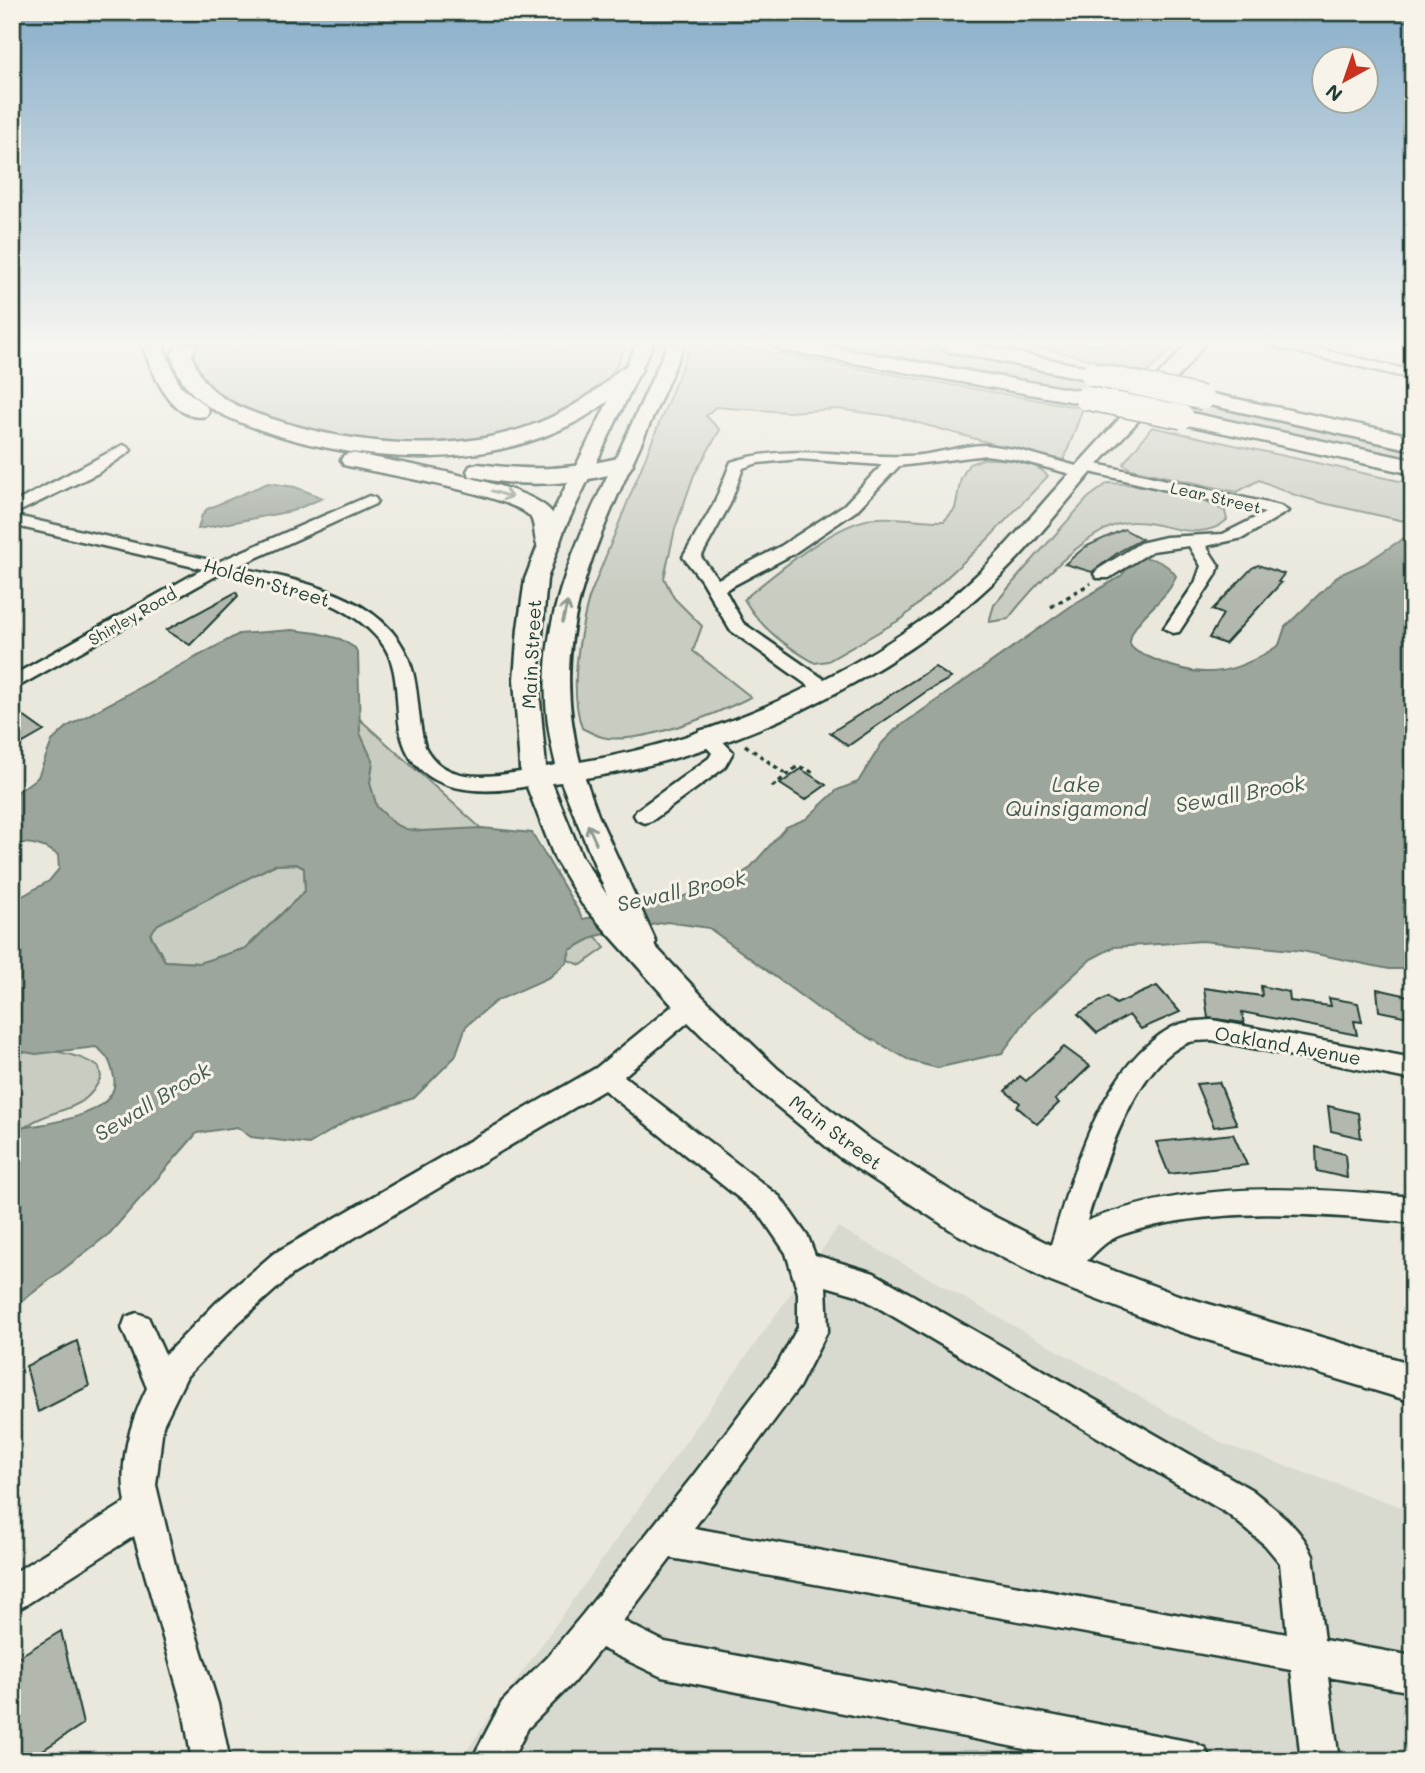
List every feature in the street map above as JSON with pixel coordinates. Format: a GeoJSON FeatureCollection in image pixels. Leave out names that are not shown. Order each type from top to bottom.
{"type":"FeatureCollection","features":[{"type":"Feature","properties":{"kind":"highway"},"geometry":{"type":"LineString","coordinates":[[230,427],[316,452],[515,498],[542,515],[548,544]]}},
{"type":"Feature","properties":{"kind":"highway"},"geometry":{"type":"LineString","coordinates":[[270,427],[317,439],[368,446],[548,463],[592,476]]}},
{"type":"Feature","properties":{"kind":"highway"},"geometry":{"type":"LineString","coordinates":[[368,446],[463,446],[529,434],[545,427]]}},
{"type":"Feature","properties":{"kind":"highway"},"geometry":{"type":"LineString","coordinates":[[1227,427],[1413,467]]}},
{"type":"Feature","properties":{"kind":"highway"},"geometry":{"type":"LineString","coordinates":[[1337,427],[1413,443]]}},
{"type":"Feature","properties":{"kind":"highway"},"geometry":{"type":"LineString","coordinates":[[316,452],[501,474],[592,476],[622,464]]}},
{"type":"Feature","properties":{"kind":"main road","name":"Main Street"},"geometry":{"type":"LineString","coordinates":[[611,427],[592,476],[579,561],[563,613],[555,677],[559,718],[571,773],[592,834],[623,895],[646,954]]}},
{"type":"Feature","properties":{"kind":"main road"},"geometry":{"type":"LineString","coordinates":[[622,464],[639,427]]}},
{"type":"Feature","properties":{"kind":"main road"},"geometry":{"type":"LineString","coordinates":[[537,776],[571,773],[664,750],[706,736],[786,706],[892,650],[964,598],[997,567],[1123,427]]}},
{"type":"Feature","properties":{"kind":"main road","name":"Main Street"},"geometry":{"type":"LineString","coordinates":[[592,476],[548,544],[536,579],[527,654],[533,769],[569,859],[592,897],[691,1005],[767,1079],[851,1146],[969,1222],[1059,1268],[1190,1317],[1413,1383]]}},
{"type":"Feature","properties":{"kind":"street"},"geometry":{"type":"LineString","coordinates":[[12,510],[102,464],[123,450]]}},
{"type":"Feature","properties":{"kind":"street"},"geometry":{"type":"LineString","coordinates":[[824,688],[736,626],[715,588],[692,557],[722,505],[736,466],[763,455],[895,460],[934,459],[972,450],[1085,469]]}},
{"type":"Feature","properties":{"kind":"street"},"geometry":{"type":"LineString","coordinates":[[715,588],[787,550],[850,508],[895,460]]}},
{"type":"Feature","properties":{"kind":"street","name":"Lear Street"},"geometry":{"type":"LineString","coordinates":[[1085,469],[1280,511],[1233,537],[1150,545],[1131,553],[1103,574]]}},
{"type":"Feature","properties":{"kind":"street","name":"Shirley Road"},"geometry":{"type":"LineString","coordinates":[[12,684],[201,576],[369,501]]}},
{"type":"Feature","properties":{"kind":"street","name":"Holden Street"},"geometry":{"type":"LineString","coordinates":[[12,520],[104,539],[292,586],[350,607],[366,617],[396,651],[402,666],[417,757],[427,769],[459,781],[537,776]]}},
{"type":"Feature","properties":{"kind":"street"},"geometry":{"type":"LineString","coordinates":[[1173,628],[1180,612],[1202,589],[1210,566],[1195,542]]}},
{"type":"Feature","properties":{"kind":"street"},"geometry":{"type":"LineString","coordinates":[[645,815],[717,763],[723,752],[706,736]]}},
{"type":"Feature","properties":{"kind":"street"},"geometry":{"type":"LineString","coordinates":[[211,1761],[200,1704],[160,1573],[139,1485],[147,1422],[176,1365],[227,1313],[282,1264],[605,1076],[691,1005]]}},
{"type":"Feature","properties":{"kind":"street","name":"Oakland Avenue"},"geometry":{"type":"LineString","coordinates":[[1059,1268],[1101,1139],[1119,1100],[1135,1073],[1158,1049],[1182,1033],[1212,1030],[1413,1069]]}},
{"type":"Feature","properties":{"kind":"street"},"geometry":{"type":"LineString","coordinates":[[490,1761],[515,1715],[596,1627],[788,1376],[813,1330],[813,1293],[799,1247],[770,1206],[605,1076]]}},
{"type":"Feature","properties":{"kind":"street"},"geometry":{"type":"LineString","coordinates":[[1059,1268],[1095,1232],[1120,1222],[1160,1212],[1228,1204],[1316,1201],[1413,1210]]}},
{"type":"Feature","properties":{"kind":"street"},"geometry":{"type":"LineString","coordinates":[[804,1266],[864,1283],[1240,1502],[1277,1533],[1296,1556],[1320,1761]]}},
{"type":"Feature","properties":{"kind":"street"},"geometry":{"type":"LineString","coordinates":[[137,1328],[163,1390]]}},
{"type":"Feature","properties":{"kind":"street"},"geometry":{"type":"LineString","coordinates":[[12,1594],[145,1509]]}},
{"type":"Feature","properties":{"kind":"street"},"geometry":{"type":"LineString","coordinates":[[665,1540],[1413,1674]]}},
{"type":"Feature","properties":{"kind":"street"},"geometry":{"type":"LineString","coordinates":[[596,1627],[662,1659],[1103,1753],[1192,1761]]}},
{"type":"Feature","properties":{"kind":"path"},"geometry":{"type":"LineString","coordinates":[[1051,607],[1103,574]]}},
{"type":"Feature","properties":{"kind":"path"},"geometry":{"type":"LineString","coordinates":[[741,742],[762,760],[788,776]]}},
{"type":"Feature","properties":{"kind":"path"},"geometry":{"type":"LineString","coordinates":[[772,787],[798,766],[817,774]]}},
{"type":"Feature","properties":{"kind":"shaded area"},"geometry":{"type":"Polygon","coordinates":[[[286,427],[536,427],[485,440],[448,444],[368,444],[286,427]]]}},
{"type":"Feature","properties":{"kind":"shaded area"},"geometry":{"type":"Polygon","coordinates":[[[658,427],[717,427],[720,430],[694,475],[675,529],[664,578],[674,598],[702,626],[693,651],[751,697],[700,719],[641,736],[604,737],[582,728],[576,697],[576,680],[579,646],[589,598],[658,427]]]}},
{"type":"Feature","properties":{"kind":"shaded area"},"geometry":{"type":"Polygon","coordinates":[[[932,427],[1076,427],[1064,460],[932,427]]]}},
{"type":"Feature","properties":{"kind":"shaded area"},"geometry":{"type":"Polygon","coordinates":[[[1152,427],[1413,484],[1413,523],[1323,503],[1259,480],[1237,492],[1131,469],[1123,464],[1152,427]]]}},
{"type":"Feature","properties":{"kind":"shaded area"},"geometry":{"type":"Polygon","coordinates":[[[1256,427],[1302,427],[1413,451],[1413,460],[1256,427]]]}},
{"type":"Feature","properties":{"kind":"shaded area"},"geometry":{"type":"Polygon","coordinates":[[[983,459],[1026,462],[1048,476],[985,542],[903,618],[828,661],[815,663],[775,636],[758,619],[744,599],[807,550],[861,521],[885,518],[944,521],[955,509],[961,478],[969,464],[983,459]]]}},
{"type":"Feature","properties":{"kind":"shaded area"},"geometry":{"type":"Polygon","coordinates":[[[1108,483],[1153,488],[1198,499],[1225,511],[1227,520],[1215,528],[1202,531],[1136,522],[1108,528],[1092,537],[1060,563],[1030,592],[1008,619],[989,622],[994,605],[1021,573],[1088,498],[1108,483]]]}},
{"type":"Feature","properties":{"kind":"shaded area"},"geometry":{"type":"Polygon","coordinates":[[[335,697],[582,919],[605,948],[581,965],[537,948],[371,822],[335,697]]]}},
{"type":"Feature","properties":{"kind":"shaded area"},"geometry":{"type":"Polygon","coordinates":[[[296,864],[304,868],[305,891],[246,948],[199,963],[165,961],[150,933],[158,924],[274,865],[296,864]]]}},
{"type":"Feature","properties":{"kind":"shaded area"},"geometry":{"type":"Polygon","coordinates":[[[12,1048],[46,1050],[79,1057],[99,1067],[101,1077],[89,1096],[82,1101],[12,1134],[12,1048]]]}},
{"type":"Feature","properties":{"kind":"shaded area"},"geometry":{"type":"Polygon","coordinates":[[[838,1227],[1224,1444],[1413,1511],[1413,1761],[459,1761],[838,1227]]]}},
{"type":"Feature","properties":{"kind":"water"},"geometry":{"type":"Polygon","coordinates":[[[268,483],[295,487],[323,498],[292,511],[198,529],[207,509],[268,483]]]}},
{"type":"Feature","properties":{"kind":"water","name":"Lake Quinsigamond"},"geometry":{"type":"Polygon","coordinates":[[[1413,532],[1413,969],[1389,969],[1302,951],[1202,941],[1114,947],[1091,959],[1031,1014],[1002,1053],[937,1068],[911,1061],[820,1010],[709,928],[667,922],[596,936],[570,950],[567,962],[550,977],[496,1001],[466,1026],[455,1057],[414,1098],[352,1118],[309,1144],[251,1137],[237,1127],[197,1133],[110,1233],[12,1309],[12,1129],[78,1116],[107,1100],[114,1088],[109,1061],[96,1047],[36,1054],[12,1050],[12,902],[49,881],[59,869],[58,855],[47,848],[12,842],[12,796],[38,777],[52,741],[68,726],[239,634],[292,630],[340,639],[355,648],[358,654],[360,733],[373,762],[370,783],[377,807],[395,824],[406,829],[421,831],[482,828],[532,833],[583,919],[654,906],[728,882],[749,869],[786,827],[806,819],[837,790],[858,782],[882,743],[896,729],[1074,604],[1121,576],[1137,557],[1159,562],[1176,576],[1166,593],[1137,624],[1130,644],[1140,653],[1167,665],[1200,672],[1231,669],[1279,645],[1285,627],[1339,575],[1364,564],[1413,532]],[[296,864],[274,865],[158,924],[150,934],[165,961],[199,963],[246,948],[305,891],[304,868],[296,864]]]}},
{"type":"Feature","properties":{"kind":"building"},"geometry":{"type":"Polygon","coordinates":[[[1124,529],[1142,539],[1120,551],[1092,572],[1065,564],[1085,547],[1124,529]]]}},
{"type":"Feature","properties":{"kind":"building"},"geometry":{"type":"Polygon","coordinates":[[[1258,565],[1284,574],[1278,582],[1281,583],[1225,644],[1209,638],[1223,614],[1212,610],[1258,565]]]}},
{"type":"Feature","properties":{"kind":"building"},"geometry":{"type":"Polygon","coordinates":[[[236,592],[238,596],[190,645],[166,630],[236,592]]]}},
{"type":"Feature","properties":{"kind":"building"},"geometry":{"type":"Polygon","coordinates":[[[935,667],[951,678],[927,691],[848,746],[830,733],[935,667]]]}},
{"type":"Feature","properties":{"kind":"building"},"geometry":{"type":"Polygon","coordinates":[[[12,708],[44,731],[23,743],[12,734],[12,708]]]}},
{"type":"Feature","properties":{"kind":"building"},"geometry":{"type":"Polygon","coordinates":[[[801,769],[826,785],[805,800],[780,784],[801,769]]]}},
{"type":"Feature","properties":{"kind":"building"},"geometry":{"type":"Polygon","coordinates":[[[1157,986],[1180,1012],[1141,1029],[1129,1015],[1097,1033],[1078,1014],[1108,997],[1116,1004],[1157,986]]]}},
{"type":"Feature","properties":{"kind":"building"},"geometry":{"type":"Polygon","coordinates":[[[1261,986],[1289,992],[1290,1001],[1331,1006],[1329,998],[1358,1003],[1362,1022],[1354,1021],[1357,1035],[1242,1012],[1244,1023],[1208,1018],[1204,988],[1262,996],[1261,986]]]}},
{"type":"Feature","properties":{"kind":"building"},"geometry":{"type":"Polygon","coordinates":[[[1377,989],[1413,997],[1413,1018],[1379,1011],[1377,989]]]}},
{"type":"Feature","properties":{"kind":"building"},"geometry":{"type":"Polygon","coordinates":[[[1064,1047],[1090,1066],[1055,1100],[1059,1103],[1037,1124],[1017,1107],[1020,1103],[1005,1091],[1020,1076],[1026,1081],[1064,1047]]]}},
{"type":"Feature","properties":{"kind":"building"},"geometry":{"type":"Polygon","coordinates":[[[1219,1082],[1237,1124],[1214,1127],[1196,1084],[1219,1082]]]}},
{"type":"Feature","properties":{"kind":"building"},"geometry":{"type":"Polygon","coordinates":[[[1328,1106],[1358,1113],[1361,1138],[1331,1131],[1328,1106]]]}},
{"type":"Feature","properties":{"kind":"building"},"geometry":{"type":"Polygon","coordinates":[[[1233,1134],[1247,1165],[1169,1174],[1156,1142],[1233,1134]]]}},
{"type":"Feature","properties":{"kind":"building"},"geometry":{"type":"Polygon","coordinates":[[[1316,1147],[1345,1154],[1347,1178],[1317,1171],[1316,1147]]]}},
{"type":"Feature","properties":{"kind":"building"},"geometry":{"type":"Polygon","coordinates":[[[77,1341],[89,1386],[38,1412],[26,1366],[77,1341]]]}},
{"type":"Feature","properties":{"kind":"building"},"geometry":{"type":"Polygon","coordinates":[[[61,1631],[83,1724],[26,1761],[12,1761],[12,1661],[61,1631]]]}},
{"type":"Feature","properties":{"kind":"water label","name":"Sewall Brook"},"geometry":{"type":"Point","coordinates":[1240,793]}},
{"type":"Feature","properties":{"kind":"water label","name":"Sewall Brook"},"geometry":{"type":"Point","coordinates":[681,890]}},
{"type":"Feature","properties":{"kind":"water label","name":"Sewall Brook"},"geometry":{"type":"Point","coordinates":[152,1101]}}]}
